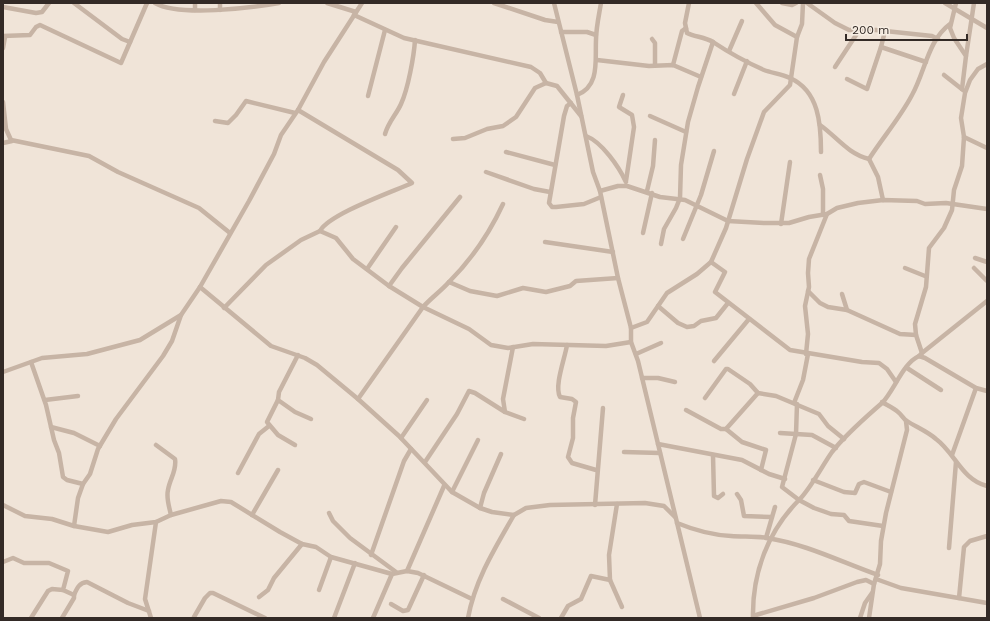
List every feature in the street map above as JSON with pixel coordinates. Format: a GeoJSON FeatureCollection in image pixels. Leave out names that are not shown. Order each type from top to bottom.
{"type":"FeatureCollection","features":[{"type":"Feature","properties":{"kind":"street"},"geometry":{"type":"LineString","coordinates":[[3,7],[36,13],[42,12],[49,3]]}},
{"type":"Feature","properties":{"kind":"street"},"geometry":{"type":"LineString","coordinates":[[74,3],[122,39],[130,42]]}},
{"type":"Feature","properties":{"kind":"street"},"geometry":{"type":"LineString","coordinates":[[3,48],[4,36],[30,35],[36,27],[40,26],[118,63],[123,60],[147,3]]}},
{"type":"Feature","properties":{"kind":"street"},"geometry":{"type":"LineString","coordinates":[[155,3],[179,10],[220,10],[253,4],[279,3]]}},
{"type":"Feature","properties":{"kind":"street"},"geometry":{"type":"LineString","coordinates":[[195,3],[195,10]]}},
{"type":"Feature","properties":{"kind":"street"},"geometry":{"type":"LineString","coordinates":[[220,3],[220,10]]}},
{"type":"Feature","properties":{"kind":"street"},"geometry":{"type":"LineString","coordinates":[[327,3],[334,4],[355,13],[385,30],[404,38],[531,67],[540,73],[546,83]]}},
{"type":"Feature","properties":{"kind":"street"},"geometry":{"type":"LineString","coordinates":[[74,526],[78,498],[90,474],[100,446],[116,419],[163,356],[172,341],[181,315],[200,287],[274,154],[282,135],[297,112],[324,62],[362,3]]}},
{"type":"Feature","properties":{"kind":"street"},"geometry":{"type":"LineString","coordinates":[[494,3],[545,20],[558,22]]}},
{"type":"Feature","properties":{"kind":"street"},"geometry":{"type":"LineString","coordinates":[[554,3],[577,95],[593,172],[601,194],[618,278],[631,328],[631,342],[636,354],[700,618]]}},
{"type":"Feature","properties":{"kind":"street"},"geometry":{"type":"LineString","coordinates":[[577,95],[584,92],[592,83],[597,60],[596,35],[601,3]]}},
{"type":"Feature","properties":{"kind":"street"},"geometry":{"type":"LineString","coordinates":[[689,3],[686,28],[687,33],[713,42],[764,70],[792,78],[802,86],[812,98],[820,125],[821,152]]}},
{"type":"Feature","properties":{"kind":"street"},"geometry":{"type":"LineString","coordinates":[[757,3],[775,25],[797,37]]}},
{"type":"Feature","properties":{"kind":"street"},"geometry":{"type":"LineString","coordinates":[[782,3],[792,5],[796,3]]}},
{"type":"Feature","properties":{"kind":"street"},"geometry":{"type":"LineString","coordinates":[[631,328],[647,322],[667,293],[697,274],[711,262],[728,222],[747,159],[764,112],[784,92],[792,78],[797,37],[802,24],[803,3]]}},
{"type":"Feature","properties":{"kind":"street"},"geometry":{"type":"LineString","coordinates":[[807,3],[843,28],[932,36],[938,39]]}},
{"type":"Feature","properties":{"kind":"street"},"geometry":{"type":"LineString","coordinates":[[945,3],[987,28]]}},
{"type":"Feature","properties":{"kind":"street"},"geometry":{"type":"LineString","coordinates":[[869,159],[890,131],[912,95],[938,39],[950,24],[956,3]]}},
{"type":"Feature","properties":{"kind":"street"},"geometry":{"type":"LineString","coordinates":[[974,3],[966,56],[961,118],[964,137],[963,160],[954,190],[953,204],[944,228],[930,245],[925,276],[926,287],[915,324],[921,355],[976,388],[987,391]]}},
{"type":"Feature","properties":{"kind":"street"},"geometry":{"type":"LineString","coordinates":[[729,51],[742,21]]}},
{"type":"Feature","properties":{"kind":"street"},"geometry":{"type":"LineString","coordinates":[[950,24],[954,38],[966,56]]}},
{"type":"Feature","properties":{"kind":"street"},"geometry":{"type":"LineString","coordinates":[[673,65],[682,32],[686,28]]}},
{"type":"Feature","properties":{"kind":"street"},"geometry":{"type":"LineString","coordinates":[[835,67],[860,29]]}},
{"type":"Feature","properties":{"kind":"street"},"geometry":{"type":"LineString","coordinates":[[368,96],[385,30]]}},
{"type":"Feature","properties":{"kind":"street"},"geometry":{"type":"LineString","coordinates":[[847,79],[867,89],[885,31]]}},
{"type":"Feature","properties":{"kind":"street"},"geometry":{"type":"LineString","coordinates":[[561,32],[587,32],[596,35]]}},
{"type":"Feature","properties":{"kind":"street"},"geometry":{"type":"LineString","coordinates":[[652,39],[654,42],[655,65]]}},
{"type":"Feature","properties":{"kind":"street"},"geometry":{"type":"LineString","coordinates":[[386,134],[390,120],[400,106],[406,92],[415,40]]}},
{"type":"Feature","properties":{"kind":"street"},"geometry":{"type":"LineString","coordinates":[[661,244],[664,229],[680,198],[681,165],[686,132],[701,77],[713,42]]}},
{"type":"Feature","properties":{"kind":"street"},"geometry":{"type":"LineString","coordinates":[[881,47],[926,62]]}},
{"type":"Feature","properties":{"kind":"street"},"geometry":{"type":"LineString","coordinates":[[597,60],[633,65],[673,65],[701,77]]}},
{"type":"Feature","properties":{"kind":"street"},"geometry":{"type":"LineString","coordinates":[[734,94],[747,61]]}},
{"type":"Feature","properties":{"kind":"street"},"geometry":{"type":"LineString","coordinates":[[964,91],[978,69],[987,64]]}},
{"type":"Feature","properties":{"kind":"street"},"geometry":{"type":"LineString","coordinates":[[944,75],[964,91]]}},
{"type":"Feature","properties":{"kind":"street"},"geometry":{"type":"LineString","coordinates":[[453,139],[465,138],[510,122],[522,109],[535,88],[546,83],[557,86],[582,117]]}},
{"type":"Feature","properties":{"kind":"street"},"geometry":{"type":"LineString","coordinates":[[623,95],[619,107],[632,115],[634,126],[626,181],[627,186]]}},
{"type":"Feature","properties":{"kind":"street"},"geometry":{"type":"LineString","coordinates":[[215,121],[228,123],[236,115],[244,102],[247,101],[297,112],[398,170],[412,183],[341,214],[323,226],[320,231],[301,240],[266,265],[224,308]]}},
{"type":"Feature","properties":{"kind":"street"},"geometry":{"type":"LineString","coordinates":[[3,102],[6,129],[9,138],[12,141]]}},
{"type":"Feature","properties":{"kind":"street"},"geometry":{"type":"LineString","coordinates":[[571,103],[566,110],[550,192],[549,203],[552,207],[584,204],[618,186],[627,186],[666,198],[680,198],[728,222],[781,224],[825,215],[837,208],[858,203],[883,200],[917,201],[925,204],[953,204],[987,209]]}},
{"type":"Feature","properties":{"kind":"street"},"geometry":{"type":"LineString","coordinates":[[650,116],[686,132]]}},
{"type":"Feature","properties":{"kind":"street"},"geometry":{"type":"LineString","coordinates":[[820,125],[830,132],[840,144],[856,154],[869,159],[878,177],[883,200]]}},
{"type":"Feature","properties":{"kind":"street"},"geometry":{"type":"LineString","coordinates":[[586,136],[592,138],[604,150],[626,181]]}},
{"type":"Feature","properties":{"kind":"street"},"geometry":{"type":"LineString","coordinates":[[964,137],[987,148]]}},
{"type":"Feature","properties":{"kind":"street"},"geometry":{"type":"LineString","coordinates":[[647,191],[653,166],[655,140]]}},
{"type":"Feature","properties":{"kind":"street"},"geometry":{"type":"LineString","coordinates":[[3,143],[12,141],[89,156],[118,172],[198,208],[230,233]]}},
{"type":"Feature","properties":{"kind":"street"},"geometry":{"type":"LineString","coordinates":[[683,239],[697,206],[714,150]]}},
{"type":"Feature","properties":{"kind":"street"},"geometry":{"type":"LineString","coordinates":[[506,152],[533,161],[555,165]]}},
{"type":"Feature","properties":{"kind":"street"},"geometry":{"type":"LineString","coordinates":[[781,224],[790,162]]}},
{"type":"Feature","properties":{"kind":"street"},"geometry":{"type":"LineString","coordinates":[[486,172],[534,189],[550,192]]}},
{"type":"Feature","properties":{"kind":"street"},"geometry":{"type":"LineString","coordinates":[[820,175],[823,189],[825,215],[809,259],[808,291],[805,306],[808,334],[807,354],[803,380],[795,404],[796,434],[782,487],[799,500],[828,513],[844,515],[849,521],[883,526]]}},
{"type":"Feature","properties":{"kind":"street"},"geometry":{"type":"LineString","coordinates":[[643,233],[652,193]]}},
{"type":"Feature","properties":{"kind":"street"},"geometry":{"type":"LineString","coordinates":[[389,286],[460,197]]}},
{"type":"Feature","properties":{"kind":"street"},"geometry":{"type":"LineString","coordinates":[[358,399],[423,307],[431,297],[449,282],[493,226],[503,204]]}},
{"type":"Feature","properties":{"kind":"street"},"geometry":{"type":"LineString","coordinates":[[367,269],[396,227]]}},
{"type":"Feature","properties":{"kind":"street"},"geometry":{"type":"LineString","coordinates":[[320,231],[336,238],[353,258],[389,286],[423,307],[469,329],[491,344],[503,347],[533,344],[606,346],[631,342]]}},
{"type":"Feature","properties":{"kind":"street"},"geometry":{"type":"LineString","coordinates":[[545,242],[613,252]]}},
{"type":"Feature","properties":{"kind":"street"},"geometry":{"type":"LineString","coordinates":[[975,258],[987,262]]}},
{"type":"Feature","properties":{"kind":"street"},"geometry":{"type":"LineString","coordinates":[[711,262],[725,272],[715,292],[786,347],[807,354],[879,363],[887,369],[896,382]]}},
{"type":"Feature","properties":{"kind":"street"},"geometry":{"type":"LineString","coordinates":[[906,268],[925,276]]}},
{"type":"Feature","properties":{"kind":"street"},"geometry":{"type":"LineString","coordinates":[[974,268],[987,281]]}},
{"type":"Feature","properties":{"kind":"street"},"geometry":{"type":"LineString","coordinates":[[449,282],[470,291],[497,296],[523,288],[546,292],[570,286],[576,281],[618,278]]}},
{"type":"Feature","properties":{"kind":"street"},"geometry":{"type":"LineString","coordinates":[[200,287],[270,346],[298,355],[317,365],[358,399],[401,438],[425,462],[444,486],[452,492],[480,508],[514,515]]}},
{"type":"Feature","properties":{"kind":"street"},"geometry":{"type":"LineString","coordinates":[[808,291],[820,303],[828,307],[847,310],[900,334],[916,335]]}},
{"type":"Feature","properties":{"kind":"street"},"geometry":{"type":"LineString","coordinates":[[842,294],[847,310]]}},
{"type":"Feature","properties":{"kind":"street"},"geometry":{"type":"LineString","coordinates":[[753,618],[758,577],[766,547],[769,539],[786,513],[799,500],[836,448],[873,409],[882,402],[911,362],[987,301]]}},
{"type":"Feature","properties":{"kind":"street"},"geometry":{"type":"LineString","coordinates":[[658,306],[678,323],[687,327],[694,326],[701,321],[716,318],[728,303]]}},
{"type":"Feature","properties":{"kind":"street"},"geometry":{"type":"LineString","coordinates":[[3,372],[31,362],[57,356],[87,354],[140,340],[181,315]]}},
{"type":"Feature","properties":{"kind":"street"},"geometry":{"type":"LineString","coordinates":[[714,361],[749,319]]}},
{"type":"Feature","properties":{"kind":"street"},"geometry":{"type":"LineString","coordinates":[[636,354],[661,343]]}},
{"type":"Feature","properties":{"kind":"street"},"geometry":{"type":"LineString","coordinates":[[567,345],[559,376],[558,393],[560,397],[572,398],[576,402],[573,418],[573,438],[568,457],[572,463],[596,470]]}},
{"type":"Feature","properties":{"kind":"street"},"geometry":{"type":"LineString","coordinates":[[505,412],[503,393],[513,346]]}},
{"type":"Feature","properties":{"kind":"street"},"geometry":{"type":"LineString","coordinates":[[295,446],[278,435],[267,422],[278,400],[279,392],[298,355]]}},
{"type":"Feature","properties":{"kind":"street"},"geometry":{"type":"LineString","coordinates":[[31,362],[45,400],[59,453],[63,477],[67,480],[84,484]]}},
{"type":"Feature","properties":{"kind":"street"},"geometry":{"type":"LineString","coordinates":[[907,368],[941,390]]}},
{"type":"Feature","properties":{"kind":"street"},"geometry":{"type":"LineString","coordinates":[[705,398],[726,369],[750,384],[758,393],[776,396],[818,414],[828,426],[844,439]]}},
{"type":"Feature","properties":{"kind":"street"},"geometry":{"type":"LineString","coordinates":[[642,378],[661,379],[675,382]]}},
{"type":"Feature","properties":{"kind":"street"},"geometry":{"type":"LineString","coordinates":[[952,455],[976,388]]}},
{"type":"Feature","properties":{"kind":"street"},"geometry":{"type":"LineString","coordinates":[[425,462],[457,414],[468,391],[475,393],[505,412],[524,419]]}},
{"type":"Feature","properties":{"kind":"street"},"geometry":{"type":"LineString","coordinates":[[726,429],[758,393]]}},
{"type":"Feature","properties":{"kind":"street"},"geometry":{"type":"LineString","coordinates":[[45,400],[78,396]]}},
{"type":"Feature","properties":{"kind":"street"},"geometry":{"type":"LineString","coordinates":[[278,400],[295,412],[311,419]]}},
{"type":"Feature","properties":{"kind":"street"},"geometry":{"type":"LineString","coordinates":[[401,438],[426,400]]}},
{"type":"Feature","properties":{"kind":"street"},"geometry":{"type":"LineString","coordinates":[[882,402],[898,412],[906,421],[936,439],[975,482],[987,486]]}},
{"type":"Feature","properties":{"kind":"street"},"geometry":{"type":"LineString","coordinates":[[595,505],[596,470],[603,408]]}},
{"type":"Feature","properties":{"kind":"street"},"geometry":{"type":"LineString","coordinates":[[686,410],[721,429],[726,429],[742,442],[766,450],[761,470]]}},
{"type":"Feature","properties":{"kind":"street"},"geometry":{"type":"LineString","coordinates":[[869,618],[883,526],[907,430],[906,421]]}},
{"type":"Feature","properties":{"kind":"street"},"geometry":{"type":"LineString","coordinates":[[238,473],[259,434],[269,426]]}},
{"type":"Feature","properties":{"kind":"street"},"geometry":{"type":"LineString","coordinates":[[51,427],[74,433],[100,446]]}},
{"type":"Feature","properties":{"kind":"street"},"geometry":{"type":"LineString","coordinates":[[780,433],[820,437],[836,448]]}},
{"type":"Feature","properties":{"kind":"street"},"geometry":{"type":"LineString","coordinates":[[452,492],[478,440]]}},
{"type":"Feature","properties":{"kind":"street"},"geometry":{"type":"LineString","coordinates":[[658,444],[742,460],[761,470],[785,479]]}},
{"type":"Feature","properties":{"kind":"street"},"geometry":{"type":"LineString","coordinates":[[156,445],[175,459],[175,470],[168,491],[168,502],[171,515]]}},
{"type":"Feature","properties":{"kind":"street"},"geometry":{"type":"LineString","coordinates":[[371,555],[404,461],[412,449]]}},
{"type":"Feature","properties":{"kind":"street"},"geometry":{"type":"LineString","coordinates":[[624,452],[660,453]]}},
{"type":"Feature","properties":{"kind":"street"},"geometry":{"type":"LineString","coordinates":[[480,508],[484,493],[501,454]]}},
{"type":"Feature","properties":{"kind":"street"},"geometry":{"type":"LineString","coordinates":[[714,455],[714,496],[718,498],[723,494]]}},
{"type":"Feature","properties":{"kind":"street"},"geometry":{"type":"LineString","coordinates":[[949,548],[956,462]]}},
{"type":"Feature","properties":{"kind":"street"},"geometry":{"type":"LineString","coordinates":[[252,515],[278,470]]}},
{"type":"Feature","properties":{"kind":"street"},"geometry":{"type":"LineString","coordinates":[[813,480],[844,492],[855,493],[859,484],[864,482],[891,492]]}},
{"type":"Feature","properties":{"kind":"street"},"geometry":{"type":"LineString","coordinates":[[407,571],[444,486]]}},
{"type":"Feature","properties":{"kind":"street"},"geometry":{"type":"LineString","coordinates":[[737,494],[741,500],[744,516],[771,517]]}},
{"type":"Feature","properties":{"kind":"street"},"geometry":{"type":"LineString","coordinates":[[3,505],[25,516],[62,521],[74,526],[113,532],[132,525],[156,522],[171,515],[220,501],[237,504],[252,515],[302,544],[316,547],[331,557],[394,573],[407,571],[424,575],[472,598]]}},
{"type":"Feature","properties":{"kind":"street"},"geometry":{"type":"LineString","coordinates":[[468,618],[472,598],[480,576],[514,515],[526,508],[550,505],[645,503],[664,506],[677,520],[692,529],[714,534],[769,539],[830,556],[876,579],[901,588],[987,603]]}},
{"type":"Feature","properties":{"kind":"street"},"geometry":{"type":"LineString","coordinates":[[617,504],[609,555],[610,580],[622,607]]}},
{"type":"Feature","properties":{"kind":"street"},"geometry":{"type":"LineString","coordinates":[[769,539],[771,517],[775,508]]}},
{"type":"Feature","properties":{"kind":"street"},"geometry":{"type":"LineString","coordinates":[[329,513],[336,525],[394,573]]}},
{"type":"Feature","properties":{"kind":"street"},"geometry":{"type":"LineString","coordinates":[[502,513],[509,524]]}},
{"type":"Feature","properties":{"kind":"street"},"geometry":{"type":"LineString","coordinates":[[151,618],[145,599],[156,522]]}},
{"type":"Feature","properties":{"kind":"street"},"geometry":{"type":"LineString","coordinates":[[959,598],[964,547],[970,541],[987,536]]}},
{"type":"Feature","properties":{"kind":"street"},"geometry":{"type":"LineString","coordinates":[[259,597],[268,590],[278,572],[302,544]]}},
{"type":"Feature","properties":{"kind":"street"},"geometry":{"type":"LineString","coordinates":[[319,590],[331,557]]}},
{"type":"Feature","properties":{"kind":"street"},"geometry":{"type":"LineString","coordinates":[[3,562],[14,558],[24,563],[45,562],[68,571],[63,590]]}},
{"type":"Feature","properties":{"kind":"street"},"geometry":{"type":"LineString","coordinates":[[334,618],[355,563]]}},
{"type":"Feature","properties":{"kind":"street"},"geometry":{"type":"LineString","coordinates":[[373,618],[394,573]]}},
{"type":"Feature","properties":{"kind":"street"},"geometry":{"type":"LineString","coordinates":[[391,604],[404,611],[408,610],[424,575]]}},
{"type":"Feature","properties":{"kind":"street"},"geometry":{"type":"LineString","coordinates":[[561,618],[568,606],[581,599],[591,576],[610,580]]}},
{"type":"Feature","properties":{"kind":"street"},"geometry":{"type":"LineString","coordinates":[[753,618],[756,615],[807,600],[857,582],[876,579]]}},
{"type":"Feature","properties":{"kind":"street"},"geometry":{"type":"LineString","coordinates":[[62,618],[78,586],[83,582],[87,582],[128,603],[149,611]]}},
{"type":"Feature","properties":{"kind":"street"},"geometry":{"type":"LineString","coordinates":[[31,618],[48,591],[52,588],[63,590],[74,595]]}},
{"type":"Feature","properties":{"kind":"street"},"geometry":{"type":"LineString","coordinates":[[860,618],[865,603],[873,592]]}},
{"type":"Feature","properties":{"kind":"street"},"geometry":{"type":"LineString","coordinates":[[194,617],[205,598],[210,593],[213,593],[265,618]]}},
{"type":"Feature","properties":{"kind":"street"},"geometry":{"type":"LineString","coordinates":[[503,599],[539,618]]}}]}
